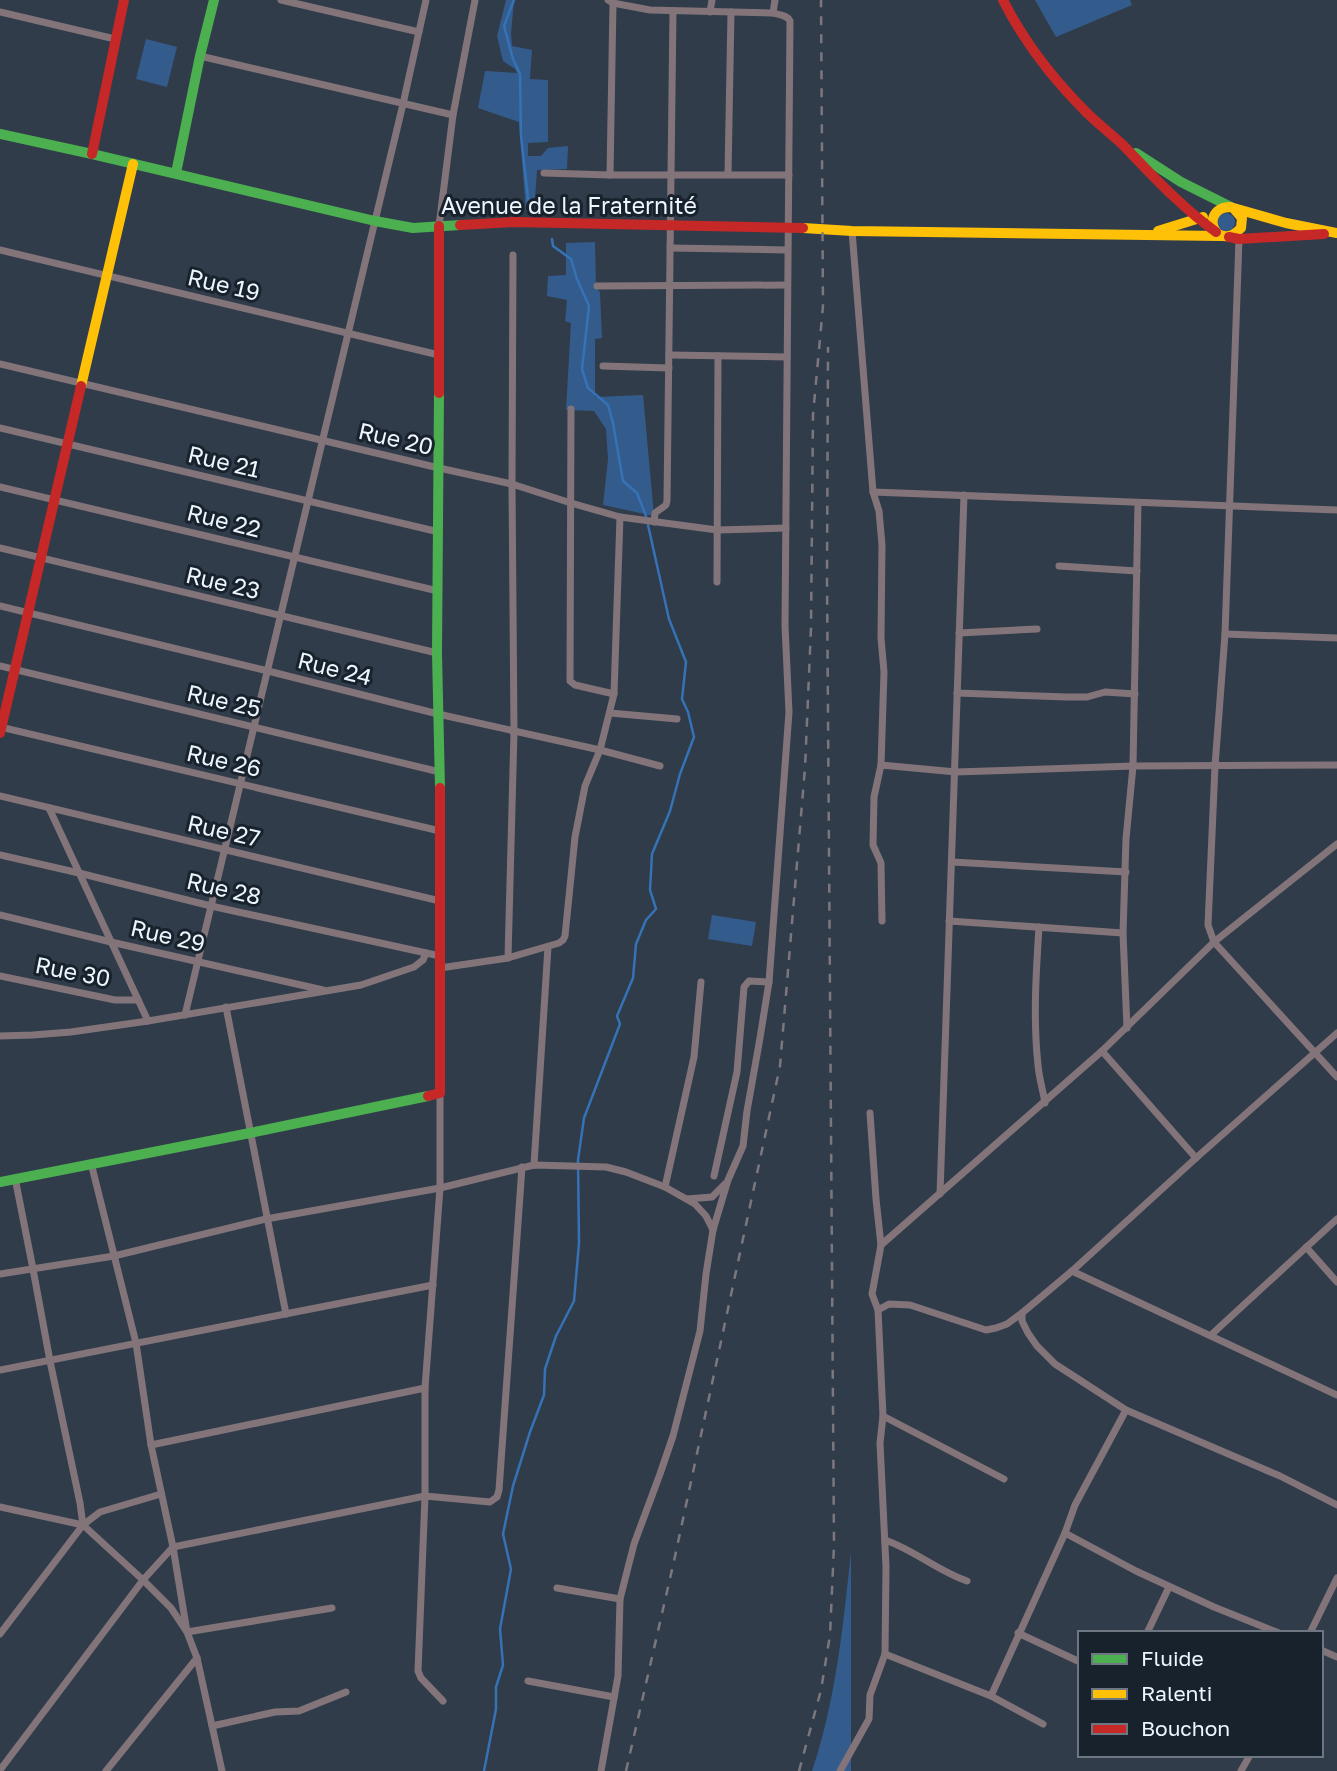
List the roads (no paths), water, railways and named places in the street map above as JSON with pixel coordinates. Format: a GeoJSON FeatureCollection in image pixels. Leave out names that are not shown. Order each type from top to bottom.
{"type":"FeatureCollection","features":[{"type":"Feature","properties":{"kind":"main road"},"geometry":{"type":"LineString","coordinates":[[92,154],[124,0]]}},
{"type":"Feature","properties":{"kind":"main road"},"geometry":{"type":"LineString","coordinates":[[176,173],[214,0]]}},
{"type":"Feature","properties":{"kind":"main road"},"geometry":{"type":"LineString","coordinates":[[1003,0],[1033,50],[1056,81],[1197,219],[1226,236],[1234,236],[1241,228],[1241,218],[1234,209],[1181,182],[1124,146]]}},
{"type":"Feature","properties":{"kind":"main road","name":"Avenue de la Fraternité"},"geometry":{"type":"LineString","coordinates":[[0,134],[414,228],[514,222],[827,228],[852,231],[1226,236],[1337,234]]}},
{"type":"Feature","properties":{"kind":"main road"},"geometry":{"type":"LineString","coordinates":[[0,729],[133,164]]}},
{"type":"Feature","properties":{"kind":"main road","name":"Avenue de la Fraternité"},"geometry":{"type":"LineString","coordinates":[[1148,234],[1197,219],[1223,207],[1337,234]]}},
{"type":"Feature","properties":{"kind":"main road"},"geometry":{"type":"LineString","coordinates":[[1216,212],[1212,224],[1226,236]]}},
{"type":"Feature","properties":{"kind":"main road"},"geometry":{"type":"LineString","coordinates":[[0,1181],[440,1093],[440,772],[437,653],[439,226]]}},
{"type":"Feature","properties":{"kind":"street"},"geometry":{"type":"LineString","coordinates":[[281,0],[419,32]]}},
{"type":"Feature","properties":{"kind":"street"},"geometry":{"type":"LineString","coordinates":[[185,1015],[426,0]]}},
{"type":"Feature","properties":{"kind":"street"},"geometry":{"type":"LineString","coordinates":[[439,226],[453,115],[475,0]]}},
{"type":"Feature","properties":{"kind":"street"},"geometry":{"type":"LineString","coordinates":[[650,10],[652,0]]}},
{"type":"Feature","properties":{"kind":"street"},"geometry":{"type":"LineString","coordinates":[[710,12],[712,0]]}},
{"type":"Feature","properties":{"kind":"street"},"geometry":{"type":"LineString","coordinates":[[773,13],[775,0]]}},
{"type":"Feature","properties":{"kind":"street"},"geometry":{"type":"LineString","coordinates":[[601,1771],[618,1676],[620,1599],[634,1544],[673,1436],[700,1331],[713,1230],[728,1180],[743,1146],[769,982],[789,712],[785,626],[790,21],[785,16],[773,13],[650,10],[611,1],[610,175]]}},
{"type":"Feature","properties":{"kind":"street"},"geometry":{"type":"LineString","coordinates":[[654,522],[655,513],[666,505],[667,501],[673,11]]}},
{"type":"Feature","properties":{"kind":"street"},"geometry":{"type":"LineString","coordinates":[[0,12],[115,39]]}},
{"type":"Feature","properties":{"kind":"street"},"geometry":{"type":"LineString","coordinates":[[728,174],[731,12]]}},
{"type":"Feature","properties":{"kind":"street"},"geometry":{"type":"LineString","coordinates":[[200,56],[453,115]]}},
{"type":"Feature","properties":{"kind":"street"},"geometry":{"type":"LineString","coordinates":[[544,173],[789,175]]}},
{"type":"Feature","properties":{"kind":"street"},"geometry":{"type":"LineString","coordinates":[[852,231],[873,492],[879,511],[882,545],[880,581],[884,695],[881,765],[874,797],[873,845],[881,863],[882,920]]}},
{"type":"Feature","properties":{"kind":"street"},"geometry":{"type":"LineString","coordinates":[[1226,236],[1229,506],[1225,634],[1215,766],[1208,925],[1214,942],[1337,1077]]}},
{"type":"Feature","properties":{"kind":"street"},"geometry":{"type":"LineString","coordinates":[[670,247],[788,250]]}},
{"type":"Feature","properties":{"kind":"street","name":"Rue 19"},"geometry":{"type":"LineString","coordinates":[[0,250],[439,355]]}},
{"type":"Feature","properties":{"kind":"street"},"geometry":{"type":"LineString","coordinates":[[508,958],[514,732],[513,255]]}},
{"type":"Feature","properties":{"kind":"street"},"geometry":{"type":"LineString","coordinates":[[597,286],[787,285]]}},
{"type":"Feature","properties":{"kind":"street"},"geometry":{"type":"LineString","coordinates":[[669,355],[787,357]]}},
{"type":"Feature","properties":{"kind":"street"},"geometry":{"type":"LineString","coordinates":[[717,582],[718,356]]}},
{"type":"Feature","properties":{"kind":"street","name":"Rue 20"},"geometry":{"type":"LineString","coordinates":[[0,364],[512,484],[620,517],[717,530],[786,528]]}},
{"type":"Feature","properties":{"kind":"street"},"geometry":{"type":"LineString","coordinates":[[603,366],[669,368]]}},
{"type":"Feature","properties":{"kind":"street"},"geometry":{"type":"LineString","coordinates":[[572,409],[570,681],[575,685],[614,694]]}},
{"type":"Feature","properties":{"kind":"street","name":"Rue 21"},"geometry":{"type":"LineString","coordinates":[[0,428],[439,532]]}},
{"type":"Feature","properties":{"kind":"street","name":"Rue 22"},"geometry":{"type":"LineString","coordinates":[[0,487],[438,591]]}},
{"type":"Feature","properties":{"kind":"street"},"geometry":{"type":"LineString","coordinates":[[873,492],[1337,510]]}},
{"type":"Feature","properties":{"kind":"street"},"geometry":{"type":"LineString","coordinates":[[940,1194],[964,495]]}},
{"type":"Feature","properties":{"kind":"street"},"geometry":{"type":"LineString","coordinates":[[1127,1028],[1123,933],[1126,839],[1133,766],[1138,503]]}},
{"type":"Feature","properties":{"kind":"street"},"geometry":{"type":"LineString","coordinates":[[440,962],[508,958],[548,947],[563,940],[565,936],[575,837],[585,786],[600,750],[614,694],[620,517]]}},
{"type":"Feature","properties":{"kind":"street","name":"Rue 23"},"geometry":{"type":"LineString","coordinates":[[0,548],[437,653]]}},
{"type":"Feature","properties":{"kind":"street"},"geometry":{"type":"LineString","coordinates":[[1059,566],[1138,571]]}},
{"type":"Feature","properties":{"kind":"street","name":"Rue 24"},"geometry":{"type":"LineString","coordinates":[[0,606],[438,715],[600,750],[660,766]]}},
{"type":"Feature","properties":{"kind":"street"},"geometry":{"type":"LineString","coordinates":[[959,634],[1037,629]]}},
{"type":"Feature","properties":{"kind":"street"},"geometry":{"type":"LineString","coordinates":[[1225,634],[1337,638]]}},
{"type":"Feature","properties":{"kind":"street","name":"Rue 25"},"geometry":{"type":"LineString","coordinates":[[0,666],[440,772]]}},
{"type":"Feature","properties":{"kind":"street"},"geometry":{"type":"LineString","coordinates":[[957,693],[1067,697],[1105,692],[1135,694]]}},
{"type":"Feature","properties":{"kind":"street"},"geometry":{"type":"LineString","coordinates":[[610,713],[677,719]]}},
{"type":"Feature","properties":{"kind":"street","name":"Rue 26"},"geometry":{"type":"LineString","coordinates":[[0,729],[440,831]]}},
{"type":"Feature","properties":{"kind":"street"},"geometry":{"type":"LineString","coordinates":[[881,765],[956,772],[1133,766],[1337,765]]}},
{"type":"Feature","properties":{"kind":"street","name":"Rue 27"},"geometry":{"type":"LineString","coordinates":[[0,796],[440,901]]}},
{"type":"Feature","properties":{"kind":"street"},"geometry":{"type":"LineString","coordinates":[[49,808],[148,1021]]}},
{"type":"Feature","properties":{"kind":"street"},"geometry":{"type":"LineString","coordinates":[[881,1245],[1045,1103],[1127,1028],[1214,942],[1337,844]]}},
{"type":"Feature","properties":{"kind":"street","name":"Rue 28"},"geometry":{"type":"LineString","coordinates":[[0,855],[211,906],[426,953],[440,962]]}},
{"type":"Feature","properties":{"kind":"street"},"geometry":{"type":"LineString","coordinates":[[952,862],[1126,872]]}},
{"type":"Feature","properties":{"kind":"street","name":"Rue 29"},"geometry":{"type":"LineString","coordinates":[[0,915],[328,990]]}},
{"type":"Feature","properties":{"kind":"street"},"geometry":{"type":"LineString","coordinates":[[949,921],[1123,933]]}},
{"type":"Feature","properties":{"kind":"street"},"geometry":{"type":"LineString","coordinates":[[1039,927],[1035,1031],[1038,1068],[1045,1103]]}},
{"type":"Feature","properties":{"kind":"street"},"geometry":{"type":"LineString","coordinates":[[534,1165],[548,947]]}},
{"type":"Feature","properties":{"kind":"street"},"geometry":{"type":"LineString","coordinates":[[0,1036],[71,1032],[361,985],[414,967],[423,960],[426,953]]}},
{"type":"Feature","properties":{"kind":"street","name":"Rue 30"},"geometry":{"type":"LineString","coordinates":[[0,976],[115,1000],[138,1000]]}},
{"type":"Feature","properties":{"kind":"street"},"geometry":{"type":"LineString","coordinates":[[714,1176],[737,1072],[744,987],[749,981],[769,982]]}},
{"type":"Feature","properties":{"kind":"street"},"geometry":{"type":"LineString","coordinates":[[665,1187],[694,1057],[701,982]]}},
{"type":"Feature","properties":{"kind":"street"},"geometry":{"type":"LineString","coordinates":[[226,1007],[286,1314]]}},
{"type":"Feature","properties":{"kind":"street"},"geometry":{"type":"LineString","coordinates":[[878,1310],[889,1304],[911,1305],[986,1330],[1007,1324],[1072,1272],[1337,1033]]}},
{"type":"Feature","properties":{"kind":"street"},"geometry":{"type":"LineString","coordinates":[[1102,1051],[1196,1158]]}},
{"type":"Feature","properties":{"kind":"street"},"geometry":{"type":"LineString","coordinates":[[440,1093],[440,1188],[425,1388],[425,1496],[418,1671],[421,1678],[443,1701]]}},
{"type":"Feature","properties":{"kind":"street"},"geometry":{"type":"LineString","coordinates":[[841,1771],[869,1719],[870,1695],[886,1654],[886,1540],[880,1443],[883,1416],[878,1310],[872,1294],[881,1245],[870,1113]]}},
{"type":"Feature","properties":{"kind":"street"},"geometry":{"type":"LineString","coordinates":[[91,1163],[136,1343],[187,1632],[197,1658],[221,1767],[214,1771]]}},
{"type":"Feature","properties":{"kind":"street"},"geometry":{"type":"LineString","coordinates":[[0,1274],[114,1256],[267,1219],[440,1188],[534,1165],[606,1167],[626,1172],[665,1187],[695,1204],[706,1216],[713,1230]]}},
{"type":"Feature","properties":{"kind":"street"},"geometry":{"type":"LineString","coordinates":[[0,1770],[143,1580],[173,1547],[425,1496],[491,1502],[497,1497],[522,1167]]}},
{"type":"Feature","properties":{"kind":"street"},"geometry":{"type":"LineString","coordinates":[[15,1178],[83,1525]]}},
{"type":"Feature","properties":{"kind":"street"},"geometry":{"type":"LineString","coordinates":[[685,1199],[712,1197],[728,1180]]}},
{"type":"Feature","properties":{"kind":"street"},"geometry":{"type":"LineString","coordinates":[[1211,1335],[1337,1219]]}},
{"type":"Feature","properties":{"kind":"street"},"geometry":{"type":"LineString","coordinates":[[1306,1247],[1337,1282]]}},
{"type":"Feature","properties":{"kind":"street"},"geometry":{"type":"LineString","coordinates":[[1072,1272],[1337,1395]]}},
{"type":"Feature","properties":{"kind":"street"},"geometry":{"type":"LineString","coordinates":[[0,1370],[433,1285]]}},
{"type":"Feature","properties":{"kind":"street"},"geometry":{"type":"LineString","coordinates":[[1022,1313],[1022,1321],[1028,1333],[1055,1364],[1126,1410],[1280,1476],[1337,1505]]}},
{"type":"Feature","properties":{"kind":"street"},"geometry":{"type":"LineString","coordinates":[[152,1445],[425,1388]]}},
{"type":"Feature","properties":{"kind":"street"},"geometry":{"type":"LineString","coordinates":[[991,1696],[1065,1533],[1075,1505],[1126,1410]]}},
{"type":"Feature","properties":{"kind":"street"},"geometry":{"type":"LineString","coordinates":[[883,1416],[1004,1479]]}},
{"type":"Feature","properties":{"kind":"street"},"geometry":{"type":"LineString","coordinates":[[0,1634],[83,1525],[100,1512],[161,1494]]}},
{"type":"Feature","properties":{"kind":"street"},"geometry":{"type":"LineString","coordinates":[[0,1507],[83,1525],[171,1608],[187,1632]]}},
{"type":"Feature","properties":{"kind":"street"},"geometry":{"type":"LineString","coordinates":[[1065,1533],[1170,1587],[1274,1631]]}},
{"type":"Feature","properties":{"kind":"street"},"geometry":{"type":"LineString","coordinates":[[886,1540],[967,1581]]}},
{"type":"Feature","properties":{"kind":"street"},"geometry":{"type":"LineString","coordinates":[[1311,1631],[1337,1578]]}},
{"type":"Feature","properties":{"kind":"street"},"geometry":{"type":"LineString","coordinates":[[1148,1631],[1170,1587]]}},
{"type":"Feature","properties":{"kind":"street"},"geometry":{"type":"LineString","coordinates":[[557,1588],[620,1599]]}},
{"type":"Feature","properties":{"kind":"street"},"geometry":{"type":"LineString","coordinates":[[187,1632],[332,1608]]}},
{"type":"Feature","properties":{"kind":"street"},"geometry":{"type":"LineString","coordinates":[[1018,1633],[1078,1661]]}},
{"type":"Feature","properties":{"kind":"street"},"geometry":{"type":"LineString","coordinates":[[886,1654],[991,1696],[1043,1724]]}},
{"type":"Feature","properties":{"kind":"street"},"geometry":{"type":"LineString","coordinates":[[106,1771],[197,1658]]}},
{"type":"Feature","properties":{"kind":"street"},"geometry":{"type":"LineString","coordinates":[[528,1681],[614,1697]]}},
{"type":"Feature","properties":{"kind":"street"},"geometry":{"type":"LineString","coordinates":[[212,1726],[275,1712],[299,1711],[346,1692]]}},
{"type":"Feature","properties":{"kind":"waterway"},"geometry":{"type":"LineString","coordinates":[[514,0],[504,26],[520,74],[521,136],[529,207]]}},
{"type":"Feature","properties":{"kind":"waterway"},"geometry":{"type":"LineString","coordinates":[[552,239],[553,246],[571,259],[589,306],[582,369],[588,388],[608,405],[623,481],[637,493],[646,516]]}},
{"type":"Feature","properties":{"kind":"waterway"},"geometry":{"type":"LineString","coordinates":[[484,1771],[496,1709],[496,1687],[503,1665],[500,1629],[511,1569],[503,1534],[513,1486],[544,1395],[545,1369],[556,1336],[574,1301],[579,1243],[578,1160],[584,1118],[620,1024],[617,1016],[633,978],[636,944],[646,920],[656,909],[650,890],[652,854],[670,811],[694,737],[682,699],[686,662],[669,619],[648,525]]}},
{"type":"Feature","properties":{"kind":"railway"},"geometry":{"type":"LineString","coordinates":[[626,1771],[780,1066],[805,768],[811,628],[813,415],[823,306],[821,0]]}},
{"type":"Feature","properties":{"kind":"railway"},"geometry":{"type":"LineString","coordinates":[[799,1771],[821,1690],[830,1635],[834,1545],[827,578],[828,347]]}}]}
